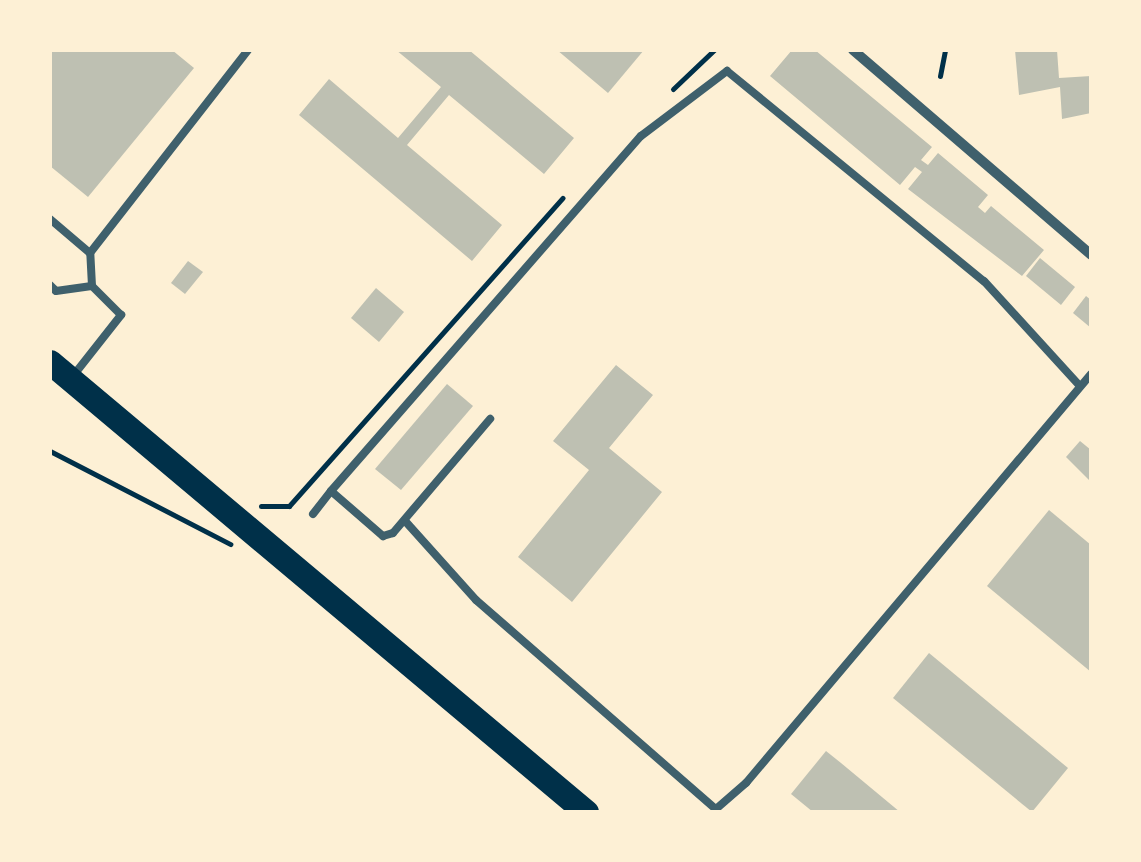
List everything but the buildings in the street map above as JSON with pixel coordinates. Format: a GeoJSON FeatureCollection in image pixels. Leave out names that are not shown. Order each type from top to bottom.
{"type":"FeatureCollection","features":[{"type":"Feature","properties":{"kind":"main road"},"geometry":{"type":"LineString","coordinates":[[50,362],[586,812]]}},
{"type":"Feature","properties":{"kind":"street"},"geometry":{"type":"LineString","coordinates":[[853,50],[1091,255]]}},
{"type":"Feature","properties":{"kind":"lane"},"geometry":{"type":"LineString","coordinates":[[70,379],[120,316],[92,286],[90,253],[248,50]]}},
{"type":"Feature","properties":{"kind":"lane"},"geometry":{"type":"LineString","coordinates":[[313,514],[641,136],[727,71],[984,282],[1080,386]]}},
{"type":"Feature","properties":{"kind":"lane"},"geometry":{"type":"LineString","coordinates":[[50,219],[90,253]]}},
{"type":"Feature","properties":{"kind":"lane"},"geometry":{"type":"LineString","coordinates":[[50,285],[56,290],[92,286]]}},
{"type":"Feature","properties":{"kind":"lane"},"geometry":{"type":"LineString","coordinates":[[406,522],[476,600],[716,809],[746,784],[1091,374]]}},
{"type":"Feature","properties":{"kind":"lane"},"geometry":{"type":"LineString","coordinates":[[331,492],[382,536],[406,522],[490,419]]}},
{"type":"Feature","properties":{"kind":"path"},"geometry":{"type":"LineString","coordinates":[[660,100],[714,50]]}},
{"type":"Feature","properties":{"kind":"path"},"geometry":{"type":"LineString","coordinates":[[940,76],[945,50]]}},
{"type":"Feature","properties":{"kind":"path"},"geometry":{"type":"LineString","coordinates":[[50,451],[228,548],[258,506],[289,506],[566,194]]}}]}
